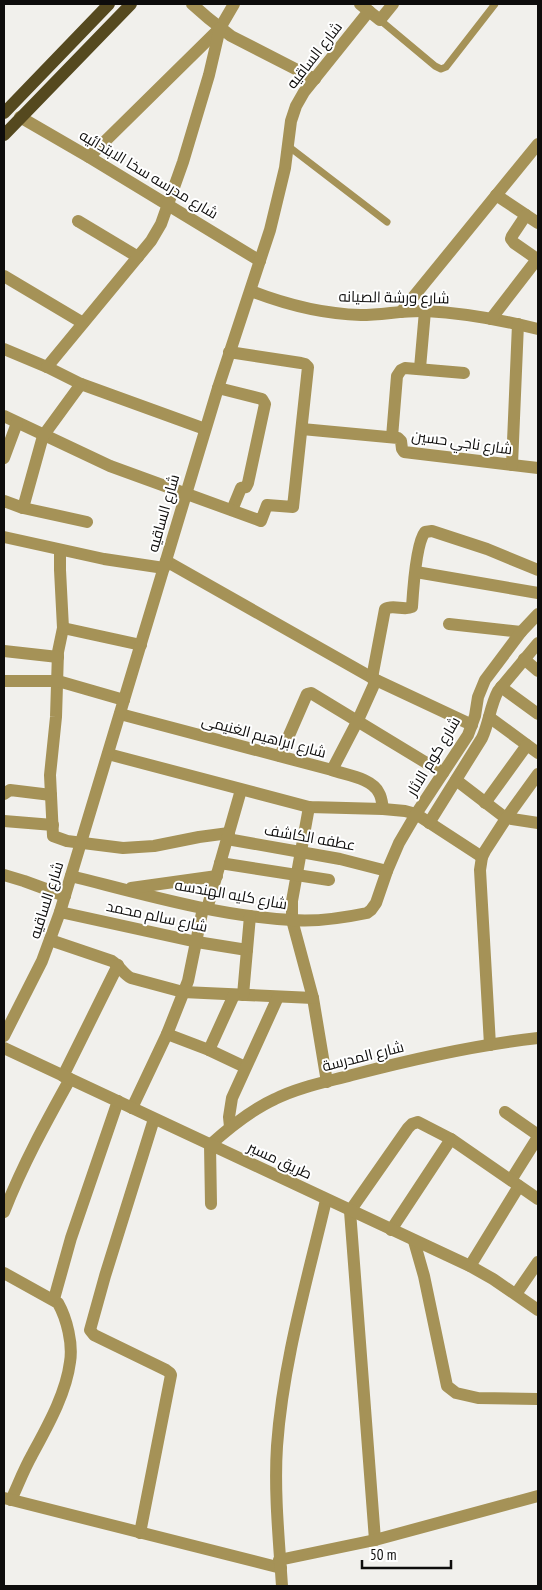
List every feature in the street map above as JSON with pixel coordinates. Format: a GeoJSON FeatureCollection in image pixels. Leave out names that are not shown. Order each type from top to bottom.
{"type":"FeatureCollection","features":[{"type":"Feature","properties":{"kind":"main road"},"geometry":{"type":"LineString","coordinates":[[4,113],[109,4]]}},
{"type":"Feature","properties":{"kind":"main road"},"geometry":{"type":"LineString","coordinates":[[4,136],[20,117],[131,4]]}},
{"type":"Feature","properties":{"kind":"street"},"geometry":{"type":"LineString","coordinates":[[192,4],[220,28],[242,43],[314,79]]}},
{"type":"Feature","properties":{"kind":"street"},"geometry":{"type":"LineString","coordinates":[[89,157],[220,28],[234,4]]}},
{"type":"Feature","properties":{"kind":"street"},"geometry":{"type":"LineString","coordinates":[[364,7],[380,20],[393,4]]}},
{"type":"Feature","properties":{"kind":"street","name":"شارع الساقيه"},"geometry":{"type":"LineString","coordinates":[[4,1036],[42,961],[60,912],[205,429],[270,230],[278,200],[291,121],[296,106],[364,7]]}},
{"type":"Feature","properties":{"kind":"street"},"geometry":{"type":"LineString","coordinates":[[47,367],[151,242],[161,224],[196,119],[220,28]]}},
{"type":"Feature","properties":{"kind":"street","name":"شارع مدرسه سخا الابتدائيه"},"geometry":{"type":"LineString","coordinates":[[20,117],[260,261]]}},
{"type":"Feature","properties":{"kind":"street"},"geometry":{"type":"LineString","coordinates":[[402,312],[538,144]]}},
{"type":"Feature","properties":{"kind":"street"},"geometry":{"type":"LineString","coordinates":[[496,194],[538,223]]}},
{"type":"Feature","properties":{"kind":"street"},"geometry":{"type":"LineString","coordinates":[[491,319],[538,259],[511,239],[526,215]]}},
{"type":"Feature","properties":{"kind":"street"},"geometry":{"type":"LineString","coordinates":[[78,221],[138,257]]}},
{"type":"Feature","properties":{"kind":"street"},"geometry":{"type":"LineString","coordinates":[[4,276],[83,323]]}},
{"type":"Feature","properties":{"kind":"street","name":"شارع ورشة الصيانه"},"geometry":{"type":"LineString","coordinates":[[251,291],[287,304],[334,313],[363,315],[425,311],[491,319],[538,329]]}},
{"type":"Feature","properties":{"kind":"street"},"geometry":{"type":"LineString","coordinates":[[420,368],[425,311]]}},
{"type":"Feature","properties":{"kind":"street"},"geometry":{"type":"LineString","coordinates":[[512,465],[518,324]]}},
{"type":"Feature","properties":{"kind":"street"},"geometry":{"type":"LineString","coordinates":[[4,350],[47,367],[81,384],[205,429]]}},
{"type":"Feature","properties":{"kind":"street"},"geometry":{"type":"LineString","coordinates":[[4,416],[110,466],[261,521],[267,505],[292,508],[308,367],[306,364],[229,352]]}},
{"type":"Feature","properties":{"kind":"street"},"geometry":{"type":"LineString","coordinates":[[302,429],[392,437],[398,372],[405,368],[420,368],[464,373]]}},
{"type":"Feature","properties":{"kind":"street"},"geometry":{"type":"LineString","coordinates":[[23,508],[43,436],[81,384]]}},
{"type":"Feature","properties":{"kind":"street"},"geometry":{"type":"LineString","coordinates":[[218,388],[262,399],[265,404],[248,484],[246,487],[240,488],[232,510]]}},
{"type":"Feature","properties":{"kind":"street"},"geometry":{"type":"LineString","coordinates":[[4,458],[17,423]]}},
{"type":"Feature","properties":{"kind":"street","name":"شارع ناجي حسين"},"geometry":{"type":"LineString","coordinates":[[392,437],[400,439],[404,452],[538,468]]}},
{"type":"Feature","properties":{"kind":"street"},"geometry":{"type":"LineString","coordinates":[[4,501],[23,508],[87,522]]}},
{"type":"Feature","properties":{"kind":"street"},"geometry":{"type":"LineString","coordinates":[[332,770],[358,720],[374,679],[385,609],[390,606],[408,608],[412,606],[422,537],[425,532],[430,531],[487,550],[538,570]]}},
{"type":"Feature","properties":{"kind":"street"},"geometry":{"type":"LineString","coordinates":[[4,537],[60,550],[165,565],[374,679],[472,725]]}},
{"type":"Feature","properties":{"kind":"street"},"geometry":{"type":"LineString","coordinates":[[4,821],[53,825],[50,775],[56,717],[58,657],[63,628],[60,550]]}},
{"type":"Feature","properties":{"kind":"street"},"geometry":{"type":"LineString","coordinates":[[416,572],[538,593]]}},
{"type":"Feature","properties":{"kind":"street","name":"شارع كوم الاثار"},"geometry":{"type":"LineString","coordinates":[[416,814],[462,744],[472,725],[478,697],[485,680],[521,632],[538,614]]}},
{"type":"Feature","properties":{"kind":"street"},"geometry":{"type":"LineString","coordinates":[[449,624],[521,632]]}},
{"type":"Feature","properties":{"kind":"street"},"geometry":{"type":"LineString","coordinates":[[63,628],[141,645]]}},
{"type":"Feature","properties":{"kind":"street"},"geometry":{"type":"LineString","coordinates":[[429,823],[482,738],[493,700],[501,687],[538,643]]}},
{"type":"Feature","properties":{"kind":"street"},"geometry":{"type":"LineString","coordinates":[[4,651],[58,657]]}},
{"type":"Feature","properties":{"kind":"street"},"geometry":{"type":"LineString","coordinates":[[524,659],[538,671]]}},
{"type":"Feature","properties":{"kind":"street"},"geometry":{"type":"LineString","coordinates":[[4,681],[58,681],[124,700]]}},
{"type":"Feature","properties":{"kind":"street"},"geometry":{"type":"LineString","coordinates":[[501,687],[538,714]]}},
{"type":"Feature","properties":{"kind":"street"},"geometry":{"type":"LineString","coordinates":[[280,756],[307,694],[310,693],[358,720],[443,773]]}},
{"type":"Feature","properties":{"kind":"street","name":"شارع ابراهيم الغنيمى"},"geometry":{"type":"LineString","coordinates":[[120,714],[332,770],[371,784],[380,793],[383,809]]}},
{"type":"Feature","properties":{"kind":"street"},"geometry":{"type":"LineString","coordinates":[[489,718],[538,753]]}},
{"type":"Feature","properties":{"kind":"street"},"geometry":{"type":"LineString","coordinates":[[485,803],[527,745]]}},
{"type":"Feature","properties":{"kind":"street"},"geometry":{"type":"LineString","coordinates":[[108,754],[309,807],[383,809],[416,814],[482,858]]}},
{"type":"Feature","properties":{"kind":"street"},"geometry":{"type":"LineString","coordinates":[[490,1045],[480,870],[482,858],[507,817],[538,774]]}},
{"type":"Feature","properties":{"kind":"street"},"geometry":{"type":"LineString","coordinates":[[456,780],[485,803],[507,817],[538,823]]}},
{"type":"Feature","properties":{"kind":"street"},"geometry":{"type":"LineString","coordinates":[[4,794],[10,790],[51,795]]}},
{"type":"Feature","properties":{"kind":"street"},"geometry":{"type":"LineString","coordinates":[[132,1108],[166,1034],[189,976],[205,908],[241,790]]}},
{"type":"Feature","properties":{"kind":"street"},"geometry":{"type":"LineString","coordinates":[[309,807],[292,901],[292,920],[313,998],[328,1082]]}},
{"type":"Feature","properties":{"kind":"street","name":"شارع كليه الهندسه"},"geometry":{"type":"LineString","coordinates":[[71,876],[205,908],[250,916],[292,920],[324,919],[367,912],[376,903],[386,870],[416,814]]}},
{"type":"Feature","properties":{"kind":"street","name":"عطفه الكاشف"},"geometry":{"type":"LineString","coordinates":[[53,825],[54,837],[66,841],[122,848],[154,846],[199,837],[228,836],[386,870]]}},
{"type":"Feature","properties":{"kind":"street"},"geometry":{"type":"LineString","coordinates":[[220,863],[328,880]]}},
{"type":"Feature","properties":{"kind":"street"},"geometry":{"type":"LineString","coordinates":[[4,875],[64,896]]}},
{"type":"Feature","properties":{"kind":"street"},"geometry":{"type":"LineString","coordinates":[[123,889],[216,876]]}},
{"type":"Feature","properties":{"kind":"street","name":"شارع سالم محمد"},"geometry":{"type":"LineString","coordinates":[[60,912],[197,942],[247,950]]}},
{"type":"Feature","properties":{"kind":"street"},"geometry":{"type":"LineString","coordinates":[[209,1050],[238,995],[247,950],[250,916]]}},
{"type":"Feature","properties":{"kind":"street"},"geometry":{"type":"LineString","coordinates":[[50,940],[118,965],[124,974],[130,978],[183,992],[313,998]]}},
{"type":"Feature","properties":{"kind":"street"},"geometry":{"type":"LineString","coordinates":[[4,1212],[19,1174],[67,1077],[118,965]]}},
{"type":"Feature","properties":{"kind":"street"},"geometry":{"type":"LineString","coordinates":[[230,1127],[232,1098],[278,997]]}},
{"type":"Feature","properties":{"kind":"street"},"geometry":{"type":"LineString","coordinates":[[166,1034],[209,1050],[246,1067]]}},
{"type":"Feature","properties":{"kind":"street","name":"شارع المدرسة"},"geometry":{"type":"LineString","coordinates":[[210,1145],[252,1111],[276,1098],[301,1088],[417,1060],[490,1045],[538,1038]]}},
{"type":"Feature","properties":{"kind":"street","name":"طريق مسير"},"geometry":{"type":"LineString","coordinates":[[4,1048],[414,1242],[470,1266],[538,1310]]}},
{"type":"Feature","properties":{"kind":"street"},"geometry":{"type":"LineString","coordinates":[[54,1299],[71,1238],[118,1101]]}},
{"type":"Feature","properties":{"kind":"street"},"geometry":{"type":"LineString","coordinates":[[470,1266],[538,1136],[505,1112]]}},
{"type":"Feature","properties":{"kind":"street"},"geometry":{"type":"LineString","coordinates":[[140,1533],[171,1375],[166,1370],[94,1335],[90,1330],[154,1119]]}},
{"type":"Feature","properties":{"kind":"street"},"geometry":{"type":"LineString","coordinates":[[375,1540],[350,1211],[412,1124],[418,1122],[451,1139],[538,1199]]}},
{"type":"Feature","properties":{"kind":"street"},"geometry":{"type":"LineString","coordinates":[[391,1230],[451,1139]]}},
{"type":"Feature","properties":{"kind":"street"},"geometry":{"type":"LineString","coordinates":[[210,1145],[211,1204]]}},
{"type":"Feature","properties":{"kind":"street"},"geometry":{"type":"LineString","coordinates":[[282,1586],[277,1446],[282,1402],[298,1318],[326,1200]]}},
{"type":"Feature","properties":{"kind":"street"},"geometry":{"type":"LineString","coordinates":[[414,1242],[424,1276],[447,1386],[456,1393],[478,1398],[538,1399]]}},
{"type":"Feature","properties":{"kind":"street"},"geometry":{"type":"LineString","coordinates":[[516,1294],[538,1262]]}},
{"type":"Feature","properties":{"kind":"street"},"geometry":{"type":"LineString","coordinates":[[4,1273],[54,1299],[59,1305],[67,1330],[70,1349],[70,1363],[63,1388],[49,1424],[7,1499],[140,1533],[280,1564],[538,1496]]}},
{"type":"Feature","properties":{"kind":"lane"},"geometry":{"type":"LineString","coordinates":[[380,20],[435,66],[442,69],[446,67],[495,4]]}},
{"type":"Feature","properties":{"kind":"lane"},"geometry":{"type":"LineString","coordinates":[[288,146],[387,222]]}}]}
